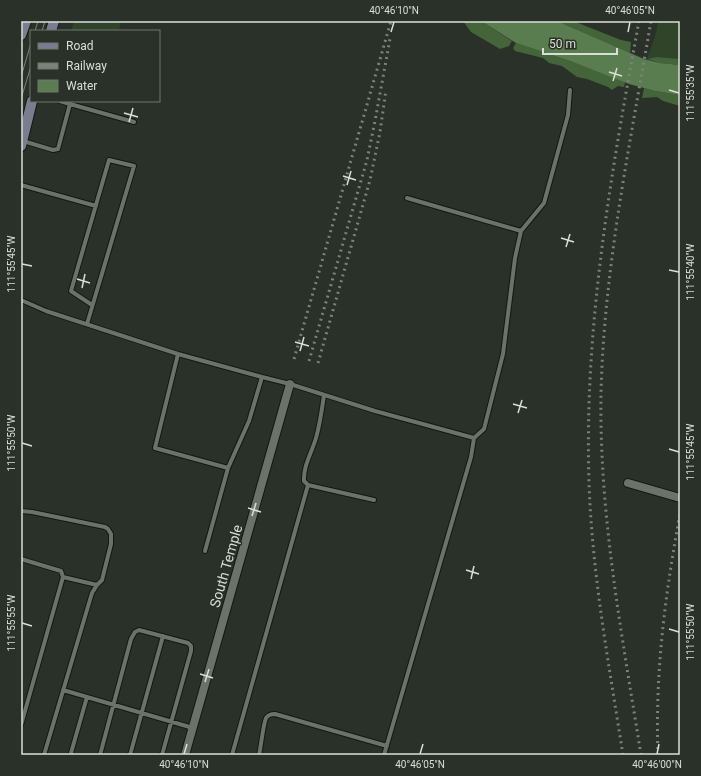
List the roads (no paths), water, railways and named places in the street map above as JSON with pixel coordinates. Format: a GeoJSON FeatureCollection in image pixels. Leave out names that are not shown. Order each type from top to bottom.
{"type":"FeatureCollection","features":[{"type":"Feature","properties":{"kind":"main road"},"geometry":{"type":"LineString","coordinates":[[21,35],[26,21]]}},
{"type":"Feature","properties":{"kind":"main road"},"geometry":{"type":"LineString","coordinates":[[22,143],[32,102]]}},
{"type":"Feature","properties":{"kind":"street","name":"South Temple"},"geometry":{"type":"LineString","coordinates":[[186,755],[290,384]]}},
{"type":"Feature","properties":{"kind":"street"},"geometry":{"type":"LineString","coordinates":[[628,483],[680,498]]}},
{"type":"Feature","properties":{"kind":"lane"},"geometry":{"type":"LineString","coordinates":[[384,755],[471,457],[474,438],[484,429],[503,354],[515,258],[521,231],[544,203],[568,115],[570,90]]}},
{"type":"Feature","properties":{"kind":"lane"},"geometry":{"type":"LineString","coordinates":[[63,102],[134,122]]}},
{"type":"Feature","properties":{"kind":"lane"},"geometry":{"type":"LineString","coordinates":[[22,143],[53,150],[58,149],[70,104]]}},
{"type":"Feature","properties":{"kind":"lane"},"geometry":{"type":"LineString","coordinates":[[87,324],[134,166],[109,160],[71,291],[92,305]]}},
{"type":"Feature","properties":{"kind":"lane"},"geometry":{"type":"LineString","coordinates":[[21,185],[96,206]]}},
{"type":"Feature","properties":{"kind":"lane"},"geometry":{"type":"LineString","coordinates":[[407,198],[521,231]]}},
{"type":"Feature","properties":{"kind":"lane"},"geometry":{"type":"LineString","coordinates":[[21,300],[46,311],[178,354],[262,378],[290,384],[375,411],[474,438]]}},
{"type":"Feature","properties":{"kind":"lane"},"geometry":{"type":"LineString","coordinates":[[178,354],[155,448],[228,468]]}},
{"type":"Feature","properties":{"kind":"lane"},"geometry":{"type":"LineString","coordinates":[[205,551],[228,468],[249,421],[262,378]]}},
{"type":"Feature","properties":{"kind":"lane"},"geometry":{"type":"LineString","coordinates":[[324,395],[316,437],[308,460],[304,481],[308,484],[374,500]]}},
{"type":"Feature","properties":{"kind":"lane"},"geometry":{"type":"LineString","coordinates":[[232,755],[308,484]]}},
{"type":"Feature","properties":{"kind":"lane"},"geometry":{"type":"LineString","coordinates":[[21,511],[105,527],[111,534],[102,580],[92,593],[44,755]]}},
{"type":"Feature","properties":{"kind":"lane"},"geometry":{"type":"LineString","coordinates":[[21,559],[61,571],[63,576],[21,725]]}},
{"type":"Feature","properties":{"kind":"lane"},"geometry":{"type":"LineString","coordinates":[[63,576],[97,585]]}},
{"type":"Feature","properties":{"kind":"lane"},"geometry":{"type":"LineString","coordinates":[[100,755],[131,639],[135,632],[139,630],[188,643],[191,646],[192,651],[162,755]]}},
{"type":"Feature","properties":{"kind":"lane"},"geometry":{"type":"LineString","coordinates":[[130,755],[163,636]]}},
{"type":"Feature","properties":{"kind":"lane"},"geometry":{"type":"LineString","coordinates":[[63,690],[193,728]]}},
{"type":"Feature","properties":{"kind":"lane"},"geometry":{"type":"LineString","coordinates":[[72,755],[71,752],[87,697]]}},
{"type":"Feature","properties":{"kind":"lane"},"geometry":{"type":"LineString","coordinates":[[259,755],[266,718],[270,714],[275,714],[387,746]]}},
{"type":"Feature","properties":{"kind":"water"},"geometry":{"type":"Polygon","coordinates":[[[481,21],[557,21],[644,59],[660,63],[680,65],[680,95],[655,91],[629,84],[570,61],[516,43],[481,21]]]}},
{"type":"Feature","properties":{"kind":"tram line"},"geometry":{"type":"LineString","coordinates":[[35,30],[38,21]]}},
{"type":"Feature","properties":{"kind":"tram line"},"geometry":{"type":"LineString","coordinates":[[42,30],[45,21]]}},
{"type":"Feature","properties":{"kind":"tram line"},"geometry":{"type":"LineString","coordinates":[[21,77],[30,46]]}},
{"type":"Feature","properties":{"kind":"tram line"},"geometry":{"type":"LineString","coordinates":[[21,99],[30,69]]}},
{"type":"Feature","properties":{"kind":"railway"},"geometry":{"type":"LineString","coordinates":[[294,359],[391,21]]}},
{"type":"Feature","properties":{"kind":"railway"},"geometry":{"type":"LineString","coordinates":[[623,755],[597,585],[589,482],[589,424],[595,308],[602,250],[619,135],[639,21]]}},
{"type":"Feature","properties":{"kind":"railway"},"geometry":{"type":"LineString","coordinates":[[641,755],[619,620],[608,530],[601,439],[601,393],[607,299],[619,206],[651,21]]}},
{"type":"Feature","properties":{"kind":"railway"},"geometry":{"type":"LineString","coordinates":[[309,361],[367,160],[390,39]]}},
{"type":"Feature","properties":{"kind":"railway"},"geometry":{"type":"LineString","coordinates":[[318,363],[370,180],[380,132],[386,90]]}},
{"type":"Feature","properties":{"kind":"railway"},"geometry":{"type":"LineString","coordinates":[[658,755],[657,724],[662,634],[680,514]]}}]}
